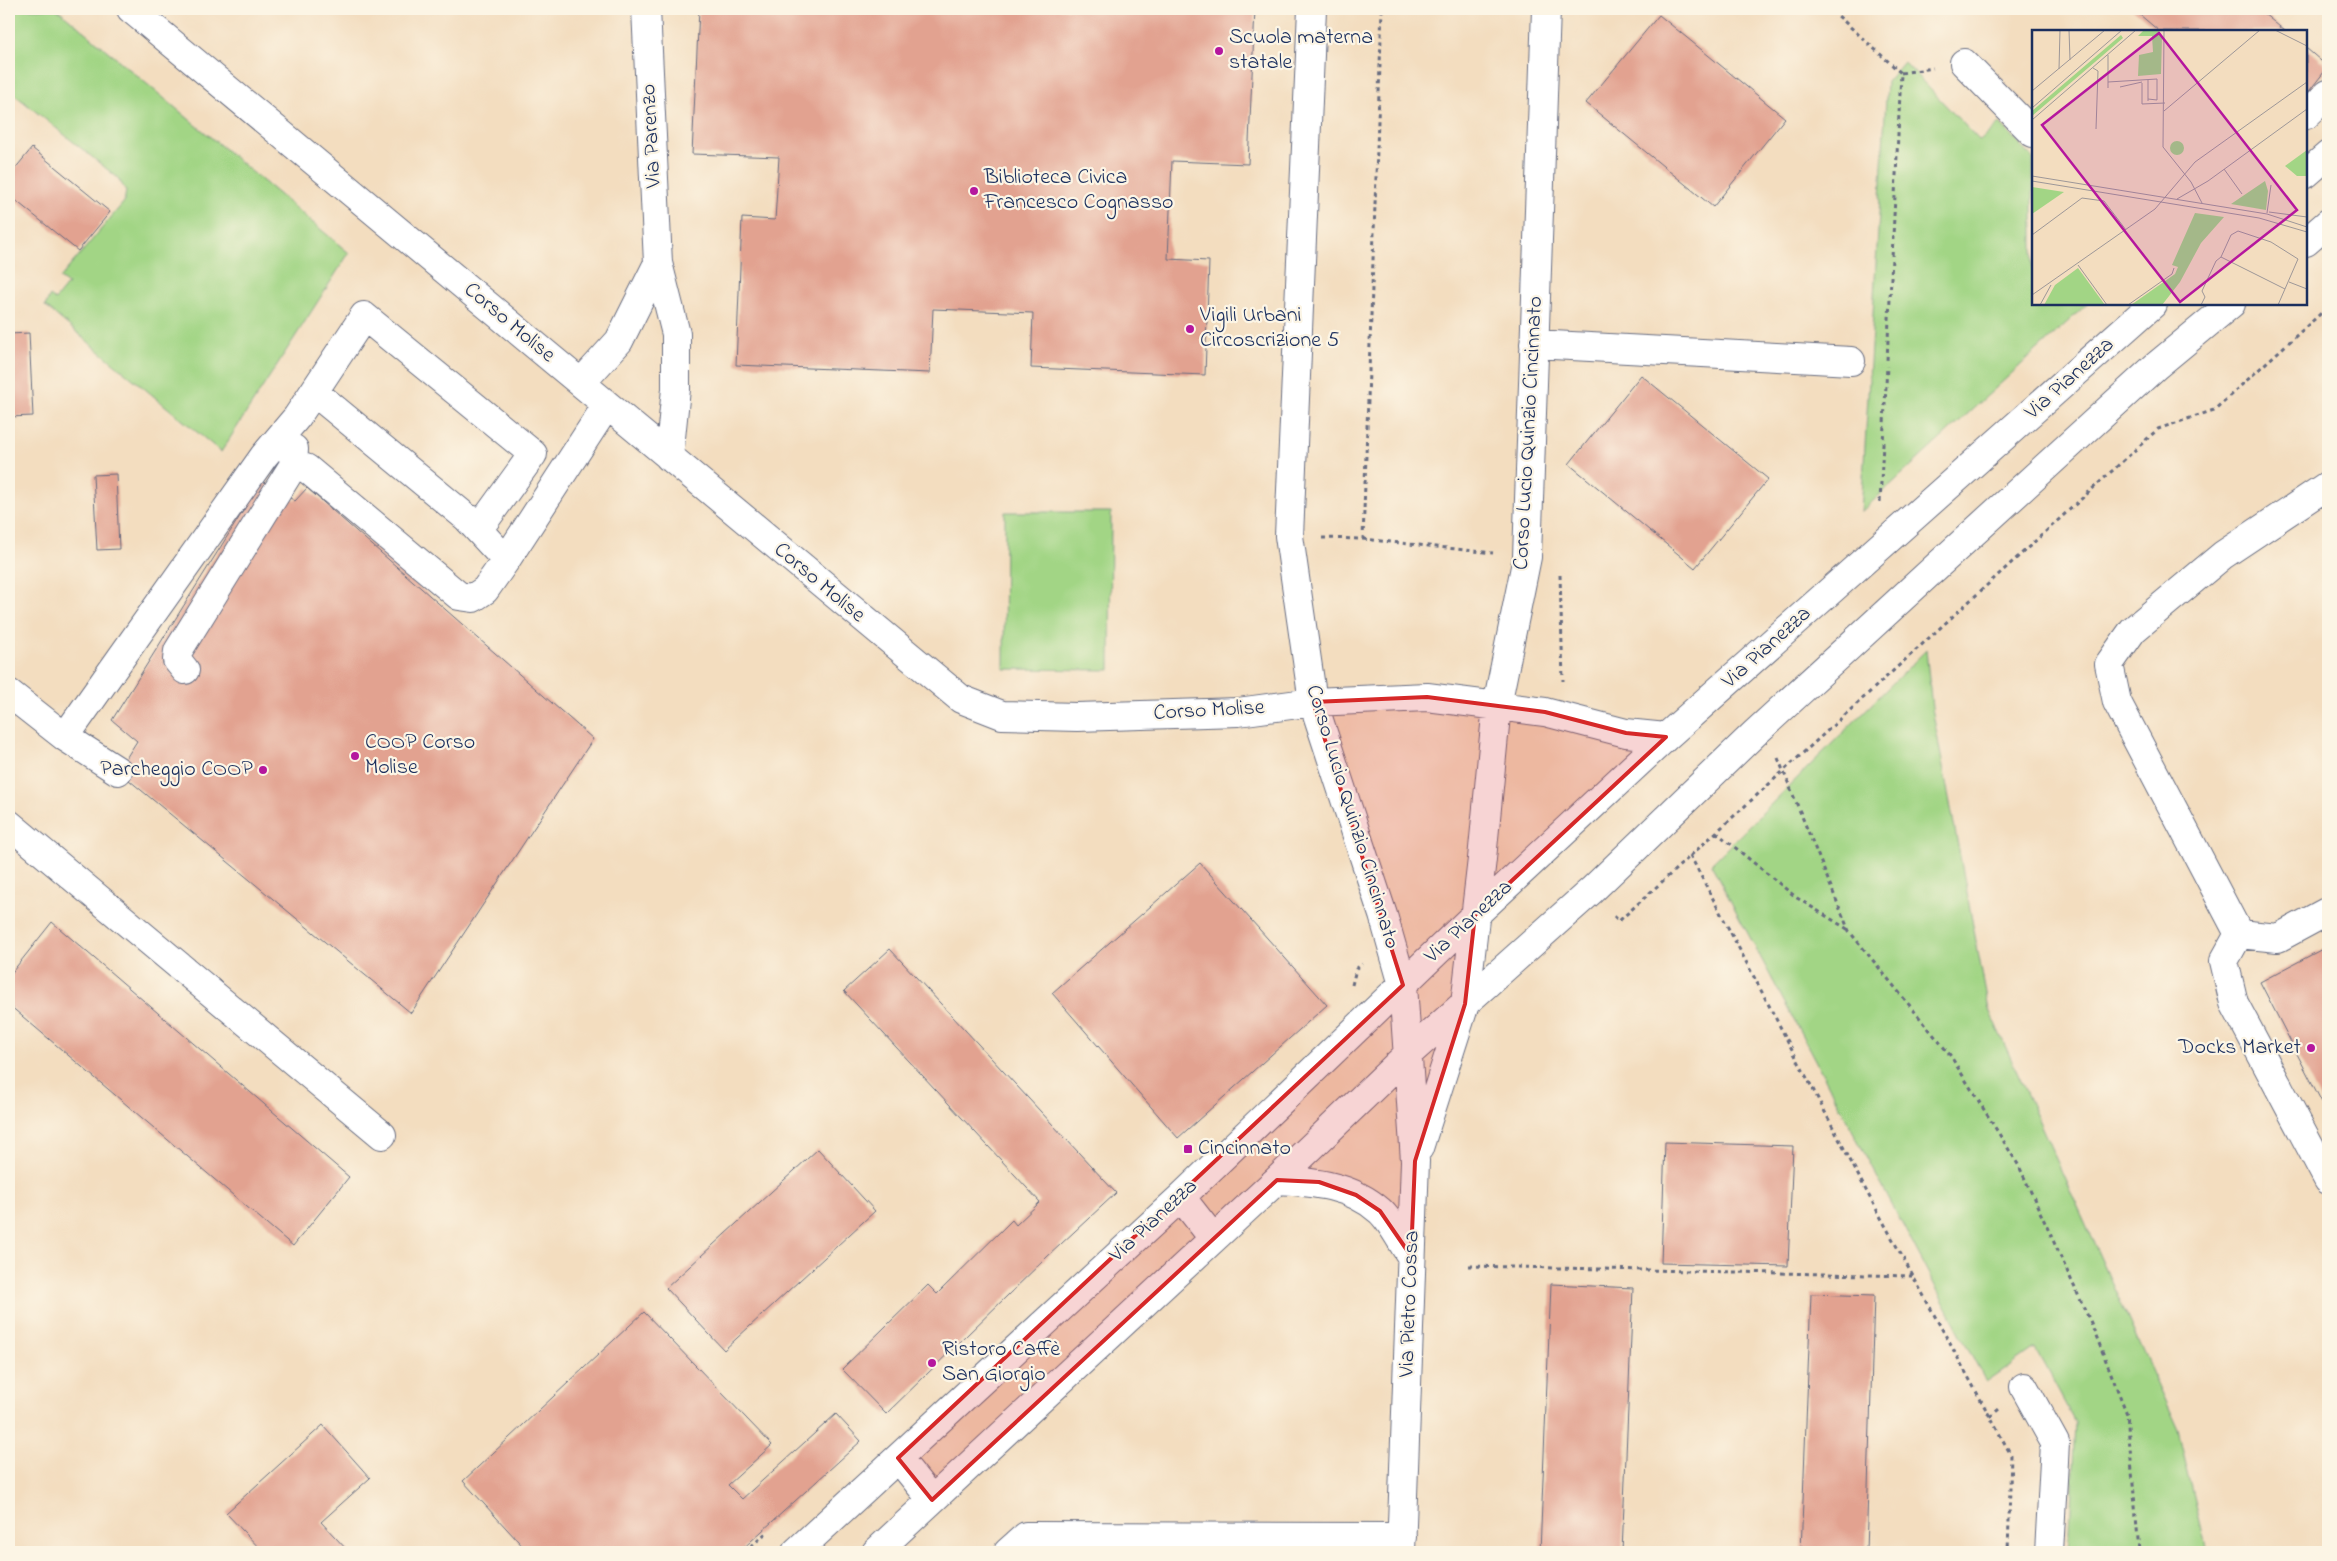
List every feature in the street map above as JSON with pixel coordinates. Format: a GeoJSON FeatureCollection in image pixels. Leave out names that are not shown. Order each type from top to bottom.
{"type":"FeatureCollection","features":[{"type":"Feature","properties":{"kind":"street","name":"Corso Molise"},"geometry":{"type":"LineString","coordinates":[[131,9],[961,699],[1002,715],[1078,717],[1238,712],[1313,702],[1427,697],[1545,712],[1626,733],[1666,737]]}},
{"type":"Feature","properties":{"kind":"street","name":"Via Parenzo"},"geometry":{"type":"LineString","coordinates":[[646,9],[658,263],[676,334],[676,389],[669,457]]}},
{"type":"Feature","properties":{"kind":"street","name":"Corso Lucio Quinzio Cincinnato"},"geometry":{"type":"LineString","coordinates":[[1312,9],[1289,536],[1313,702],[1384,915],[1402,985],[1408,1055]]}},
{"type":"Feature","properties":{"kind":"street","name":"Corso Lucio Quinzio Cincinnato"},"geometry":{"type":"LineString","coordinates":[[1415,1161],[1465,1004],[1497,705],[1526,557],[1546,9]]}},
{"type":"Feature","properties":{"kind":"street"},"geometry":{"type":"LineString","coordinates":[[1964,64],[2032,132]]}},
{"type":"Feature","properties":{"kind":"street"},"geometry":{"type":"LineString","coordinates":[[2307,114],[2328,94]]}},
{"type":"Feature","properties":{"kind":"street"},"geometry":{"type":"LineString","coordinates":[[2307,173],[2328,155]]}},
{"type":"Feature","properties":{"kind":"street"},"geometry":{"type":"LineString","coordinates":[[2307,241],[2328,223]]}},
{"type":"Feature","properties":{"kind":"street","name":"Via Parenzo"},"geometry":{"type":"LineString","coordinates":[[581,383],[619,341],[658,263]]}},
{"type":"Feature","properties":{"kind":"street","name":"Via Pianezza"},"geometry":{"type":"LineString","coordinates":[[796,1552],[1181,1197],[1475,915],[1666,737],[2152,305]]}},
{"type":"Feature","properties":{"kind":"street"},"geometry":{"type":"LineString","coordinates":[[876,1552],[1277,1180],[1408,1055],[1592,890],[1763,726],[2149,373],[2216,308]]}},
{"type":"Feature","properties":{"kind":"street"},"geometry":{"type":"LineString","coordinates":[[65,737],[264,456],[297,417],[364,316],[533,454],[486,518],[476,521],[467,518]]}},
{"type":"Feature","properties":{"kind":"street"},"geometry":{"type":"LineString","coordinates":[[1534,344],[1852,361]]}},
{"type":"Feature","properties":{"kind":"street"},"geometry":{"type":"LineString","coordinates":[[314,392],[467,518],[506,560]]}},
{"type":"Feature","properties":{"kind":"street"},"geometry":{"type":"LineString","coordinates":[[293,466],[306,468],[459,596],[473,598],[485,590],[506,560],[608,405]]}},
{"type":"Feature","properties":{"kind":"street"},"geometry":{"type":"LineString","coordinates":[[185,670],[178,660],[178,651],[293,466],[297,417]]}},
{"type":"Feature","properties":{"kind":"street"},"geometry":{"type":"LineString","coordinates":[[2239,934],[2117,702],[2109,664],[2133,630],[2223,555],[2328,485]]}},
{"type":"Feature","properties":{"kind":"street"},"geometry":{"type":"LineString","coordinates":[[9,693],[65,737],[118,771]]}},
{"type":"Feature","properties":{"kind":"street"},"geometry":{"type":"LineString","coordinates":[[9,824],[382,1135]]}},
{"type":"Feature","properties":{"kind":"street"},"geometry":{"type":"LineString","coordinates":[[2239,934],[2278,938],[2328,911]]}},
{"type":"Feature","properties":{"kind":"street"},"geometry":{"type":"LineString","coordinates":[[2239,934],[2224,960],[2234,1003],[2328,1180]]}},
{"type":"Feature","properties":{"kind":"street","name":"Via Pietro Cossa"},"geometry":{"type":"LineString","coordinates":[[1401,1545],[1415,1161],[1408,1055]]}},
{"type":"Feature","properties":{"kind":"street"},"geometry":{"type":"LineString","coordinates":[[1277,1180],[1319,1182],[1356,1195],[1380,1211],[1411,1256]]}},
{"type":"Feature","properties":{"kind":"street"},"geometry":{"type":"LineString","coordinates":[[1181,1197],[1214,1238]]}},
{"type":"Feature","properties":{"kind":"street"},"geometry":{"type":"LineString","coordinates":[[2024,1387],[2055,1444],[2049,1552]]}},
{"type":"Feature","properties":{"kind":"street"},"geometry":{"type":"LineString","coordinates":[[898,1458],[932,1500]]}},
{"type":"Feature","properties":{"kind":"street"},"geometry":{"type":"LineString","coordinates":[[1008,1552],[1026,1536],[1401,1545]]}},
{"type":"Feature","properties":{"kind":"path"},"geometry":{"type":"LineString","coordinates":[[1363,539],[1382,9]]}},
{"type":"Feature","properties":{"kind":"path"},"geometry":{"type":"LineString","coordinates":[[1836,9],[1836,14],[1901,73],[1878,550]]}},
{"type":"Feature","properties":{"kind":"path"},"geometry":{"type":"LineString","coordinates":[[2158,429],[2214,410],[2328,307]]}},
{"type":"Feature","properties":{"kind":"path"},"geometry":{"type":"LineString","coordinates":[[1289,536],[1363,539],[1432,547]]}},
{"type":"Feature","properties":{"kind":"path"},"geometry":{"type":"LineString","coordinates":[[1763,726],[1849,931],[1950,1055],[2019,1166],[2091,1324],[2128,1414],[2139,1552]]}},
{"type":"Feature","properties":{"kind":"path"},"geometry":{"type":"LineString","coordinates":[[1716,832],[1797,898],[1849,931]]}},
{"type":"Feature","properties":{"kind":"path"},"geometry":{"type":"LineString","coordinates":[[1690,855],[1912,1276],[2011,1455],[2008,1552]]}},
{"type":"Feature","properties":{"kind":"path"},"geometry":{"type":"LineString","coordinates":[[1469,1266],[1912,1276]]}},
{"type":"Feature","properties":{"kind":"highlighted area"},"geometry":{"type":"Polygon","coordinates":[[[1427,697],[1545,712],[1626,733],[1666,737],[1475,915],[1465,1004],[1415,1161],[1411,1256],[1380,1211],[1356,1195],[1319,1182],[1277,1180],[932,1500],[898,1458],[1403,985],[1313,702],[1427,697]]]}},
{"type":"Feature","properties":{"kind":"green space"},"geometry":{"type":"Polygon","coordinates":[[[9,9],[56,9],[61,12],[349,253],[221,452],[45,306],[50,296],[55,300],[68,284],[60,278],[124,202],[126,191],[118,178],[9,90],[9,9]]]}},
{"type":"Feature","properties":{"kind":"green space"},"geometry":{"type":"Polygon","coordinates":[[[1904,62],[1980,141],[1999,123],[2032,157],[2032,305],[2086,305],[1861,512],[1887,82],[1904,62]]]}},
{"type":"Feature","properties":{"kind":"green space"},"geometry":{"type":"Polygon","coordinates":[[[1005,512],[1111,512],[1110,670],[1004,669],[1005,512]]]}},
{"type":"Feature","properties":{"kind":"green space"},"geometry":{"type":"Polygon","coordinates":[[[1926,650],[1932,708],[1989,1010],[2178,1430],[2207,1552],[2069,1552],[2075,1422],[2035,1348],[1986,1382],[1711,864],[1926,650]]]}},
{"type":"Feature","properties":{"kind":"building","name":"Biblioteca Civica Francesco Cognasso"},"geometry":{"type":"Polygon","coordinates":[[[699,9],[1255,9],[1248,164],[1172,161],[1168,259],[1209,261],[1205,375],[1031,368],[1033,313],[933,309],[930,373],[736,365],[742,218],[775,220],[779,157],[692,154],[699,9]]]}},
{"type":"Feature","properties":{"kind":"building"},"geometry":{"type":"Polygon","coordinates":[[[2133,9],[2258,9],[2284,30],[2158,30],[2133,9]]]}},
{"type":"Feature","properties":{"kind":"building"},"geometry":{"type":"Polygon","coordinates":[[[1659,15],[1785,118],[1713,207],[1586,103],[1659,15]]]}},
{"type":"Feature","properties":{"kind":"building"},"geometry":{"type":"Polygon","coordinates":[[[2307,49],[2328,67],[2307,94],[2307,49]]]}},
{"type":"Feature","properties":{"kind":"building"},"geometry":{"type":"Polygon","coordinates":[[[32,148],[110,212],[78,251],[9,195],[9,176],[32,148]]]}},
{"type":"Feature","properties":{"kind":"building"},"geometry":{"type":"Polygon","coordinates":[[[29,333],[33,416],[9,417],[9,334],[29,333]]]}},
{"type":"Feature","properties":{"kind":"building"},"geometry":{"type":"Polygon","coordinates":[[[1641,375],[1768,479],[1695,568],[1569,464],[1641,375]]]}},
{"type":"Feature","properties":{"kind":"building"},"geometry":{"type":"Polygon","coordinates":[[[116,474],[119,549],[97,550],[93,475],[116,474]]]}},
{"type":"Feature","properties":{"kind":"building","name":"COOP Corso Molise"},"geometry":{"type":"Polygon","coordinates":[[[262,481],[295,501],[307,488],[593,739],[411,1013],[118,771],[137,741],[112,720],[262,481]]]}},
{"type":"Feature","properties":{"kind":"building"},"geometry":{"type":"Polygon","coordinates":[[[1200,863],[1327,1005],[1178,1138],[1052,993],[1200,863]]]}},
{"type":"Feature","properties":{"kind":"building"},"geometry":{"type":"Polygon","coordinates":[[[52,922],[349,1177],[293,1246],[9,1005],[9,976],[52,922]]]}},
{"type":"Feature","properties":{"kind":"building","name":"Docks Market"},"geometry":{"type":"Polygon","coordinates":[[[2328,946],[2328,1114],[2260,982],[2328,946]]]}},
{"type":"Feature","properties":{"kind":"building"},"geometry":{"type":"Polygon","coordinates":[[[890,949],[1116,1193],[1047,1257],[886,1414],[842,1369],[928,1285],[937,1294],[1012,1220],[1016,1225],[1040,1202],[844,991],[890,949]]]}},
{"type":"Feature","properties":{"kind":"building"},"geometry":{"type":"Polygon","coordinates":[[[1665,1142],[1793,1146],[1788,1266],[1661,1263],[1665,1142]]]}},
{"type":"Feature","properties":{"kind":"building"},"geometry":{"type":"Polygon","coordinates":[[[818,1149],[875,1211],[724,1350],[666,1288],[818,1149]]]}},
{"type":"Feature","properties":{"kind":"building"},"geometry":{"type":"Polygon","coordinates":[[[1551,1284],[1633,1288],[1622,1552],[1540,1552],[1551,1284]]]}},
{"type":"Feature","properties":{"kind":"building"},"geometry":{"type":"Polygon","coordinates":[[[1811,1294],[1874,1296],[1866,1552],[1801,1552],[1811,1294]]]}},
{"type":"Feature","properties":{"kind":"building"},"geometry":{"type":"Polygon","coordinates":[[[644,1312],[772,1445],[728,1485],[742,1499],[836,1414],[861,1441],[739,1552],[528,1552],[463,1481],[644,1312]]]}},
{"type":"Feature","properties":{"kind":"building"},"geometry":{"type":"Polygon","coordinates":[[[323,1425],[370,1478],[321,1522],[349,1552],[263,1552],[226,1513],[323,1425]]]}},
{"type":"Feature","properties":{"kind":"place","name":"Scuola materna statale"},"geometry":{"type":"Point","coordinates":[1219,51]}},
{"type":"Feature","properties":{"kind":"place","name":"Biblioteca Civica Francesco Cognasso"},"geometry":{"type":"Point","coordinates":[974,191]}},
{"type":"Feature","properties":{"kind":"place","name":"Vigili Urbani Circoscrizione 5"},"geometry":{"type":"Point","coordinates":[1190,329]}},
{"type":"Feature","properties":{"kind":"place","name":"COOP Corso Molise"},"geometry":{"type":"Point","coordinates":[355,756]}},
{"type":"Feature","properties":{"kind":"place","name":"Parcheggio COOP"},"geometry":{"type":"Point","coordinates":[263,770]}},
{"type":"Feature","properties":{"kind":"place","name":"Docks Market"},"geometry":{"type":"Point","coordinates":[2311,1048]}},
{"type":"Feature","properties":{"kind":"place","name":"Cincinnato"},"geometry":{"type":"Point","coordinates":[1188,1149]}},
{"type":"Feature","properties":{"kind":"place","name":"Ristoro Caffè San Giorgio"},"geometry":{"type":"Point","coordinates":[932,1363]}}]}
